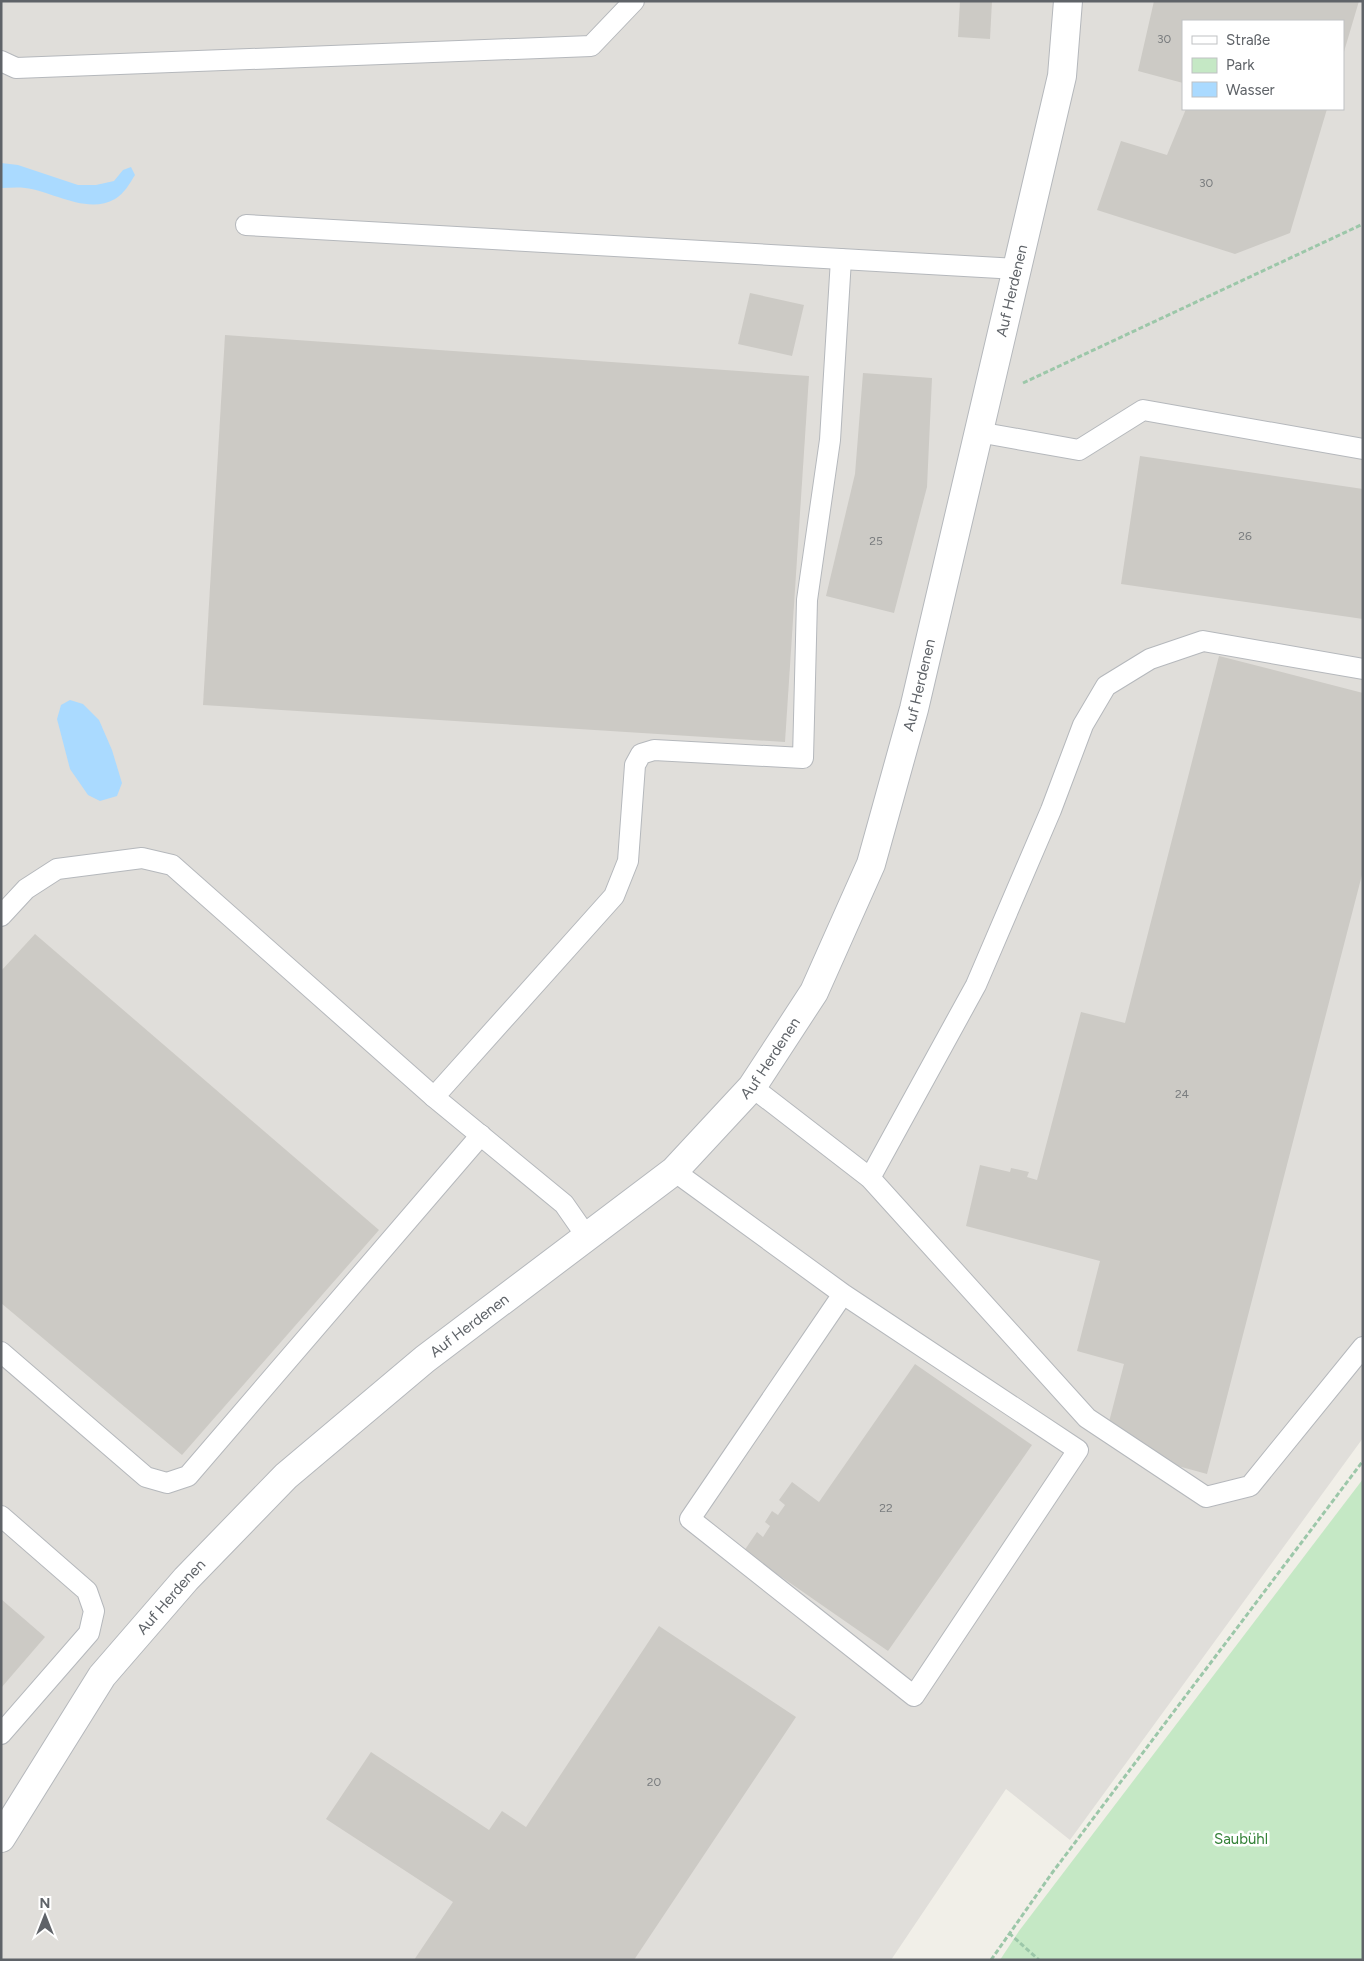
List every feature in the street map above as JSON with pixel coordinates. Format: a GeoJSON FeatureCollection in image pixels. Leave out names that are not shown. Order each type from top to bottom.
{"type":"FeatureCollection","features":[{"type":"Feature","properties":{"kind":"street","name":"Auf Herdenen"},"geometry":{"type":"LineString","coordinates":[[1,1838],[102,1676],[186,1579],[286,1476],[425,1359],[674,1171],[752,1087],[814,992],[871,864],[914,709],[1062,76],[1068,1]]}},
{"type":"Feature","properties":{"kind":"lane"},"geometry":{"type":"LineString","coordinates":[[1,61],[16,68],[591,46],[634,1]]}},
{"type":"Feature","properties":{"kind":"lane"},"geometry":{"type":"LineString","coordinates":[[246,225],[1017,269]]}},
{"type":"Feature","properties":{"kind":"lane"},"geometry":{"type":"LineString","coordinates":[[434,1097],[614,896],[628,861],[635,765],[642,754],[654,750],[803,758],[808,600],[830,440],[841,260]]}},
{"type":"Feature","properties":{"kind":"lane"},"geometry":{"type":"LineString","coordinates":[[978,432],[1079,450],[1144,410],[1363,449]]}},
{"type":"Feature","properties":{"kind":"lane"},"geometry":{"type":"LineString","coordinates":[[870,1178],[976,985],[1051,810],[1083,725],[1106,686],[1150,659],[1203,640],[1363,669]]}},
{"type":"Feature","properties":{"kind":"lane"},"geometry":{"type":"LineString","coordinates":[[1,916],[26,889],[57,869],[142,858],[172,865],[434,1097],[564,1204],[587,1237]]}},
{"type":"Feature","properties":{"kind":"lane"},"geometry":{"type":"LineString","coordinates":[[752,1087],[870,1178],[1087,1418],[1206,1497],[1250,1486],[1363,1347]]}},
{"type":"Feature","properties":{"kind":"lane"},"geometry":{"type":"LineString","coordinates":[[1,1352],[146,1477],[167,1483],[188,1476],[481,1136]]}},
{"type":"Feature","properties":{"kind":"lane"},"geometry":{"type":"LineString","coordinates":[[674,1171],[843,1294],[1078,1450],[914,1696],[690,1519],[843,1294]]}},
{"type":"Feature","properties":{"kind":"lane"},"geometry":{"type":"LineString","coordinates":[[1,1516],[87,1591],[94,1611],[89,1633],[2,1731]]}},
{"type":"Feature","properties":{"kind":"path"},"geometry":{"type":"LineString","coordinates":[[986,400],[1363,224]]}},
{"type":"Feature","properties":{"kind":"path"},"geometry":{"type":"LineString","coordinates":[[991,1960],[1058,1865],[1363,1461]]}},
{"type":"Feature","properties":{"kind":"path"},"geometry":{"type":"LineString","coordinates":[[1009,1933],[1039,1960]]}},
{"type":"Feature","properties":{"kind":"shaded area"},"geometry":{"type":"Polygon","coordinates":[[[1,1],[1363,1],[1363,1438],[1070,1840],[1006,1789],[891,1960],[1,1960],[1,1]]]}},
{"type":"Feature","properties":{"kind":"green space","name":"Saubühl"},"geometry":{"type":"Polygon","coordinates":[[[1363,1479],[1363,1960],[1000,1960],[1019,1931],[1363,1479]]]}},
{"type":"Feature","properties":{"kind":"water"},"geometry":{"type":"Polygon","coordinates":[[[1,163],[18,165],[78,185],[96,185],[114,181],[123,170],[131,167],[135,175],[115,199],[104,203],[81,203],[25,188],[1,188],[1,163]]]}},
{"type":"Feature","properties":{"kind":"water"},"geometry":{"type":"Polygon","coordinates":[[[70,700],[83,704],[99,720],[112,750],[122,783],[117,796],[100,801],[88,795],[70,769],[57,719],[61,705],[70,700]]]}},
{"type":"Feature","properties":{"kind":"building"},"geometry":{"type":"Polygon","coordinates":[[[960,1],[992,1],[990,39],[958,37],[960,1]]]}},
{"type":"Feature","properties":{"kind":"building"},"geometry":{"type":"Polygon","coordinates":[[[1154,1],[1359,1],[1344,52],[1344,20],[1182,20],[1182,83],[1138,71],[1154,1]]]}},
{"type":"Feature","properties":{"kind":"building"},"geometry":{"type":"Polygon","coordinates":[[[1186,110],[1327,110],[1290,233],[1235,254],[1097,210],[1121,141],[1167,155],[1186,110]]]}},
{"type":"Feature","properties":{"kind":"building"},"geometry":{"type":"Polygon","coordinates":[[[750,293],[804,305],[792,356],[738,344],[750,293]]]}},
{"type":"Feature","properties":{"kind":"building"},"geometry":{"type":"Polygon","coordinates":[[[225,335],[809,376],[785,742],[203,705],[225,335]]]}},
{"type":"Feature","properties":{"kind":"building"},"geometry":{"type":"Polygon","coordinates":[[[863,373],[932,378],[927,487],[894,613],[826,596],[855,474],[863,373]]]}},
{"type":"Feature","properties":{"kind":"building"},"geometry":{"type":"Polygon","coordinates":[[[1140,456],[1363,489],[1363,619],[1121,584],[1140,456]]]}},
{"type":"Feature","properties":{"kind":"building"},"geometry":{"type":"Polygon","coordinates":[[[1219,656],[1363,693],[1363,871],[1207,1474],[1167,1463],[1109,1422],[1124,1364],[1077,1351],[1100,1261],[966,1226],[980,1165],[1010,1172],[1011,1168],[1029,1172],[1027,1177],[1037,1180],[1081,1012],[1125,1023],[1219,656]]]}},
{"type":"Feature","properties":{"kind":"building"},"geometry":{"type":"Polygon","coordinates":[[[35,934],[379,1230],[182,1455],[1,1303],[1,971],[35,934]]]}},
{"type":"Feature","properties":{"kind":"building"},"geometry":{"type":"Polygon","coordinates":[[[915,1364],[1032,1445],[888,1651],[744,1551],[757,1532],[763,1537],[770,1526],[765,1522],[772,1511],[778,1515],[785,1505],[779,1500],[792,1482],[819,1502],[915,1364]]]}},
{"type":"Feature","properties":{"kind":"building"},"geometry":{"type":"Polygon","coordinates":[[[1,1599],[45,1637],[1,1688],[1,1599]]]}},
{"type":"Feature","properties":{"kind":"building"},"geometry":{"type":"Polygon","coordinates":[[[659,1626],[796,1717],[634,1960],[414,1960],[453,1902],[326,1819],[371,1752],[489,1830],[502,1811],[526,1827],[659,1626]]]}}]}
